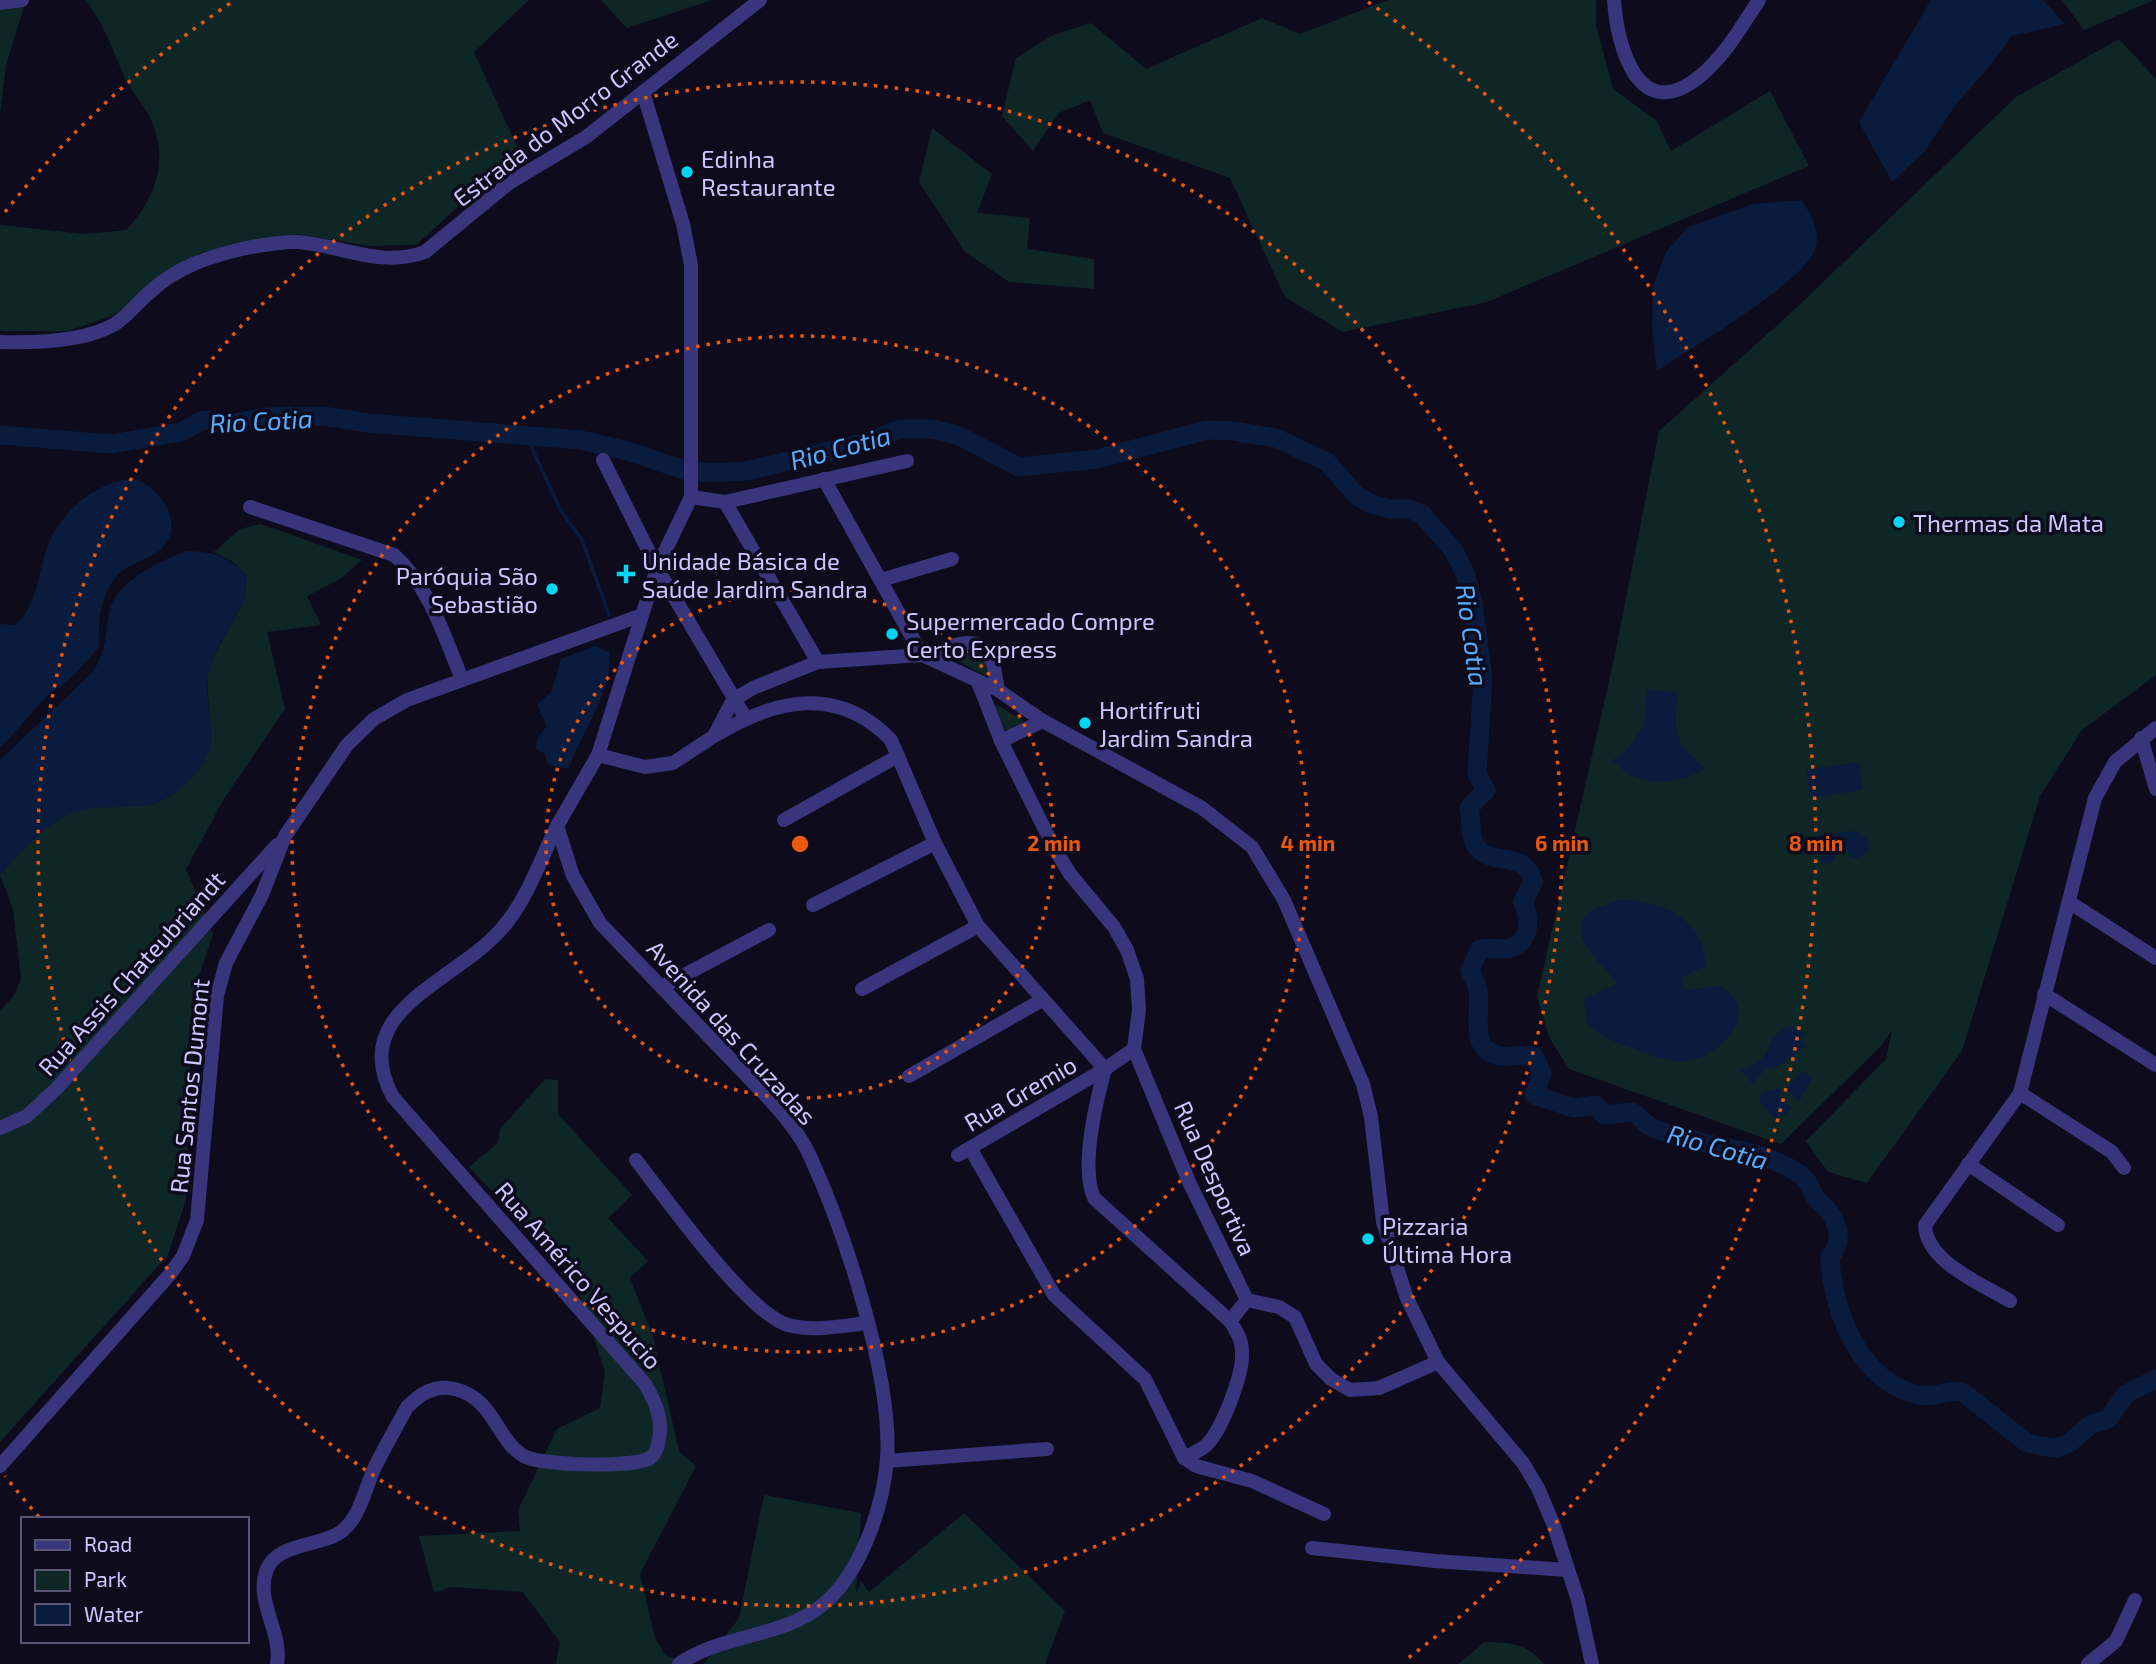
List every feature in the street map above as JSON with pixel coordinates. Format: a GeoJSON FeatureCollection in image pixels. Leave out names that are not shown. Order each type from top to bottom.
{"type":"FeatureCollection","features":[{"type":"Feature","properties":{"kind":"street"},"geometry":{"type":"LineString","coordinates":[[0,3],[22,0]]}},
{"type":"Feature","properties":{"kind":"street","name":"Estrada do Morro Grande"},"geometry":{"type":"LineString","coordinates":[[0,342],[57,339],[99,331],[127,315],[151,291],[179,270],[206,258],[246,248],[299,242],[389,259],[410,258],[425,253],[509,183],[586,137],[760,0]]}},
{"type":"Feature","properties":{"kind":"street"},"geometry":{"type":"LineString","coordinates":[[1614,0],[1616,26],[1627,64],[1635,77],[1650,90],[1661,92],[1684,87],[1699,77],[1730,44],[1759,0]]}},
{"type":"Feature","properties":{"kind":"street"},"geometry":{"type":"LineString","coordinates":[[558,826],[598,755],[657,568],[691,497],[691,265],[683,224],[643,92]]}},
{"type":"Feature","properties":{"kind":"street"},"geometry":{"type":"LineString","coordinates":[[603,460],[657,568],[745,717]]}},
{"type":"Feature","properties":{"kind":"street"},"geometry":{"type":"LineString","coordinates":[[691,497],[725,502],[907,461]]}},
{"type":"Feature","properties":{"kind":"street"},"geometry":{"type":"LineString","coordinates":[[824,480],[927,656],[998,690],[1043,721],[1202,808],[1252,847],[1268,869],[1310,956],[1363,1084],[1371,1117],[1383,1222],[1406,1296],[1438,1362],[1523,1462],[1554,1526],[1578,1600],[1592,1664]]}},
{"type":"Feature","properties":{"kind":"street"},"geometry":{"type":"LineString","coordinates":[[725,502],[818,662]]}},
{"type":"Feature","properties":{"kind":"street"},"geometry":{"type":"LineString","coordinates":[[250,507],[394,555],[410,569],[421,585],[462,680]]}},
{"type":"Feature","properties":{"kind":"street"},"geometry":{"type":"LineString","coordinates":[[881,580],[952,559]]}},
{"type":"Feature","properties":{"kind":"street","name":"Rua Santos Dumont"},"geometry":{"type":"LineString","coordinates":[[0,1466],[171,1273],[183,1256],[197,1220],[201,1194],[217,996],[226,963],[262,895],[285,836],[347,745],[374,719],[407,701],[642,615]]}},
{"type":"Feature","properties":{"kind":"street"},"geometry":{"type":"LineString","coordinates":[[714,736],[733,699],[753,688],[818,662],[927,656],[964,642],[980,645],[993,662],[998,690]]}},
{"type":"Feature","properties":{"kind":"street"},"geometry":{"type":"LineString","coordinates":[[978,682],[1001,741],[1070,874],[1114,927],[1127,950],[1137,979],[1139,1010],[1134,1049]]}},
{"type":"Feature","properties":{"kind":"street"},"geometry":{"type":"LineString","coordinates":[[598,755],[645,767],[673,763],[745,717],[774,707],[830,703],[879,727],[891,740],[935,843],[978,926],[1105,1069],[1097,1100],[1088,1178],[1094,1198],[1230,1321],[1240,1336],[1243,1353],[1238,1377],[1217,1432],[1203,1448],[1184,1458],[1196,1466],[1252,1481],[1324,1514]]}},
{"type":"Feature","properties":{"kind":"street"},"geometry":{"type":"LineString","coordinates":[[1001,741],[1043,721]]}},
{"type":"Feature","properties":{"kind":"street"},"geometry":{"type":"LineString","coordinates":[[2010,1301],[1949,1262],[1926,1240],[1928,1219],[2020,1093],[2095,798],[2105,775],[2141,738],[2156,728]]}},
{"type":"Feature","properties":{"kind":"street"},"geometry":{"type":"LineString","coordinates":[[2141,738],[2156,789]]}},
{"type":"Feature","properties":{"kind":"street"},"geometry":{"type":"LineString","coordinates":[[784,820],[898,756]]}},
{"type":"Feature","properties":{"kind":"street","name":"Avenida das Cruzadas"},"geometry":{"type":"LineString","coordinates":[[558,826],[565,858],[587,904],[600,923],[768,1098],[789,1122],[808,1152],[843,1243],[868,1323],[884,1410],[887,1461],[880,1500],[868,1536],[851,1571],[835,1594],[811,1613],[782,1629],[708,1648],[679,1664]]}},
{"type":"Feature","properties":{"kind":"street","name":"Rua Américo Vespucio"},"geometry":{"type":"LineString","coordinates":[[277,1664],[275,1638],[264,1595],[267,1569],[273,1559],[282,1553],[333,1537],[351,1522],[407,1407],[418,1396],[441,1388],[455,1389],[471,1396],[494,1417],[516,1450],[524,1457],[537,1460],[573,1464],[633,1462],[646,1460],[656,1450],[660,1424],[653,1396],[645,1384],[393,1097],[383,1077],[380,1062],[383,1035],[401,1010],[487,945],[510,920],[558,826]]}},
{"type":"Feature","properties":{"kind":"street","name":"Rua Assis Chateubriandt"},"geometry":{"type":"LineString","coordinates":[[0,1128],[27,1116],[56,1089],[285,836]]}},
{"type":"Feature","properties":{"kind":"street"},"geometry":{"type":"LineString","coordinates":[[813,905],[935,843]]}},
{"type":"Feature","properties":{"kind":"street"},"geometry":{"type":"LineString","coordinates":[[2069,902],[2156,958]]}},
{"type":"Feature","properties":{"kind":"street"},"geometry":{"type":"LineString","coordinates":[[862,989],[978,926]]}},
{"type":"Feature","properties":{"kind":"street"},"geometry":{"type":"LineString","coordinates":[[662,988],[769,930]]}},
{"type":"Feature","properties":{"kind":"street"},"geometry":{"type":"LineString","coordinates":[[2044,994],[2156,1065]]}},
{"type":"Feature","properties":{"kind":"street"},"geometry":{"type":"LineString","coordinates":[[909,1076],[1042,1000]]}},
{"type":"Feature","properties":{"kind":"street","name":"Rua Gremio"},"geometry":{"type":"LineString","coordinates":[[1134,1049],[964,1152],[1054,1295],[1145,1379],[1184,1458]]}},
{"type":"Feature","properties":{"kind":"street","name":"Rua Desportiva"},"geometry":{"type":"LineString","coordinates":[[1134,1049],[1189,1182],[1247,1300]]}},
{"type":"Feature","properties":{"kind":"street"},"geometry":{"type":"LineString","coordinates":[[2020,1093],[2112,1152],[2124,1168]]}},
{"type":"Feature","properties":{"kind":"street"},"geometry":{"type":"LineString","coordinates":[[636,1160],[726,1271],[769,1315],[786,1325],[812,1329],[868,1323]]}},
{"type":"Feature","properties":{"kind":"street"},"geometry":{"type":"LineString","coordinates":[[1968,1164],[2058,1225]]}},
{"type":"Feature","properties":{"kind":"street"},"geometry":{"type":"LineString","coordinates":[[1230,1321],[1247,1300],[1279,1307],[1295,1317],[1316,1364],[1331,1379],[1350,1390],[1379,1388],[1438,1362]]}},
{"type":"Feature","properties":{"kind":"street"},"geometry":{"type":"LineString","coordinates":[[887,1461],[1047,1449]]}},
{"type":"Feature","properties":{"kind":"street"},"geometry":{"type":"LineString","coordinates":[[1312,1548],[1435,1561],[1567,1570]]}},
{"type":"Feature","properties":{"kind":"street"},"geometry":{"type":"LineString","coordinates":[[2088,1664],[2116,1641],[2135,1600]]}},
{"type":"Feature","properties":{"kind":"green space"},"geometry":{"type":"Polygon","coordinates":[[[0,0],[26,0],[6,65],[0,113],[0,0]]]}},
{"type":"Feature","properties":{"kind":"green space"},"geometry":{"type":"Polygon","coordinates":[[[86,0],[529,0],[474,52],[519,151],[416,245],[369,246],[297,234],[200,253],[112,316],[68,331],[0,331],[0,225],[84,234],[127,230],[144,207],[155,184],[159,159],[153,123],[125,78],[103,28],[86,0]]]}},
{"type":"Feature","properties":{"kind":"green space"},"geometry":{"type":"Polygon","coordinates":[[[601,0],[712,0],[627,28],[601,0]]]}},
{"type":"Feature","properties":{"kind":"green space"},"geometry":{"type":"Polygon","coordinates":[[[1388,0],[1596,0],[1596,25],[1613,89],[1656,120],[1671,151],[1770,91],[1809,166],[1487,302],[1343,332],[1285,297],[1230,178],[1103,133],[1090,100],[1059,113],[1033,151],[1002,116],[1016,58],[1053,35],[1091,23],[1146,69],[1262,18],[1300,34],[1388,0]]]}},
{"type":"Feature","properties":{"kind":"green space"},"geometry":{"type":"Polygon","coordinates":[[[2062,0],[2154,0],[2084,30],[2062,0]]]}},
{"type":"Feature","properties":{"kind":"green space","name":"Thermas da Mata"},"geometry":{"type":"Polygon","coordinates":[[[2119,39],[2156,79],[2156,675],[2082,730],[2040,796],[1962,1051],[1867,1183],[1828,1172],[1806,1141],[1886,1059],[1892,1030],[1880,1047],[1781,1144],[1569,1069],[1549,1037],[1537,996],[1613,664],[1659,431],[1793,311],[2016,97],[2119,39]]]}},
{"type":"Feature","properties":{"kind":"green space"},"geometry":{"type":"Polygon","coordinates":[[[932,128],[992,174],[977,213],[1030,218],[1027,249],[1094,259],[1094,289],[1009,282],[965,252],[919,182],[932,128]]]}},
{"type":"Feature","properties":{"kind":"green space"},"geometry":{"type":"Polygon","coordinates":[[[261,524],[362,560],[340,579],[307,596],[321,625],[267,632],[285,709],[225,797],[186,869],[213,934],[192,997],[186,1199],[168,1255],[0,1442],[0,1011],[15,994],[21,979],[13,909],[0,875],[40,834],[62,817],[88,807],[156,803],[184,785],[199,767],[211,743],[208,675],[217,650],[237,615],[246,590],[247,576],[233,562],[214,552],[240,529],[261,524]]]}},
{"type":"Feature","properties":{"kind":"green space"},"geometry":{"type":"Polygon","coordinates":[[[969,652],[985,659],[988,677],[951,658],[969,652]]]}},
{"type":"Feature","properties":{"kind":"green space"},"geometry":{"type":"Polygon","coordinates":[[[997,705],[1024,721],[1007,732],[993,709],[997,705]]]}},
{"type":"Feature","properties":{"kind":"green space"},"geometry":{"type":"Polygon","coordinates":[[[545,1079],[558,1080],[558,1114],[632,1195],[608,1218],[648,1261],[630,1278],[653,1337],[679,1451],[696,1466],[640,1574],[655,1638],[665,1655],[691,1664],[556,1664],[560,1642],[523,1592],[451,1587],[434,1593],[419,1536],[520,1531],[518,1510],[557,1429],[600,1408],[605,1372],[574,1277],[469,1167],[498,1143],[500,1129],[545,1079]]]}},
{"type":"Feature","properties":{"kind":"green space"},"geometry":{"type":"Polygon","coordinates":[[[764,1495],[861,1513],[856,1594],[861,1581],[869,1592],[964,1513],[1065,1611],[1045,1664],[704,1664],[739,1618],[764,1495]]]}},
{"type":"Feature","properties":{"kind":"green space"},"geometry":{"type":"Polygon","coordinates":[[[1485,1642],[1525,1648],[1544,1664],[1458,1664],[1485,1642]]]}},
{"type":"Feature","properties":{"kind":"water"},"geometry":{"type":"Polygon","coordinates":[[[1931,0],[2043,0],[2065,24],[2012,36],[1956,104],[1925,151],[1892,182],[1859,122],[1931,0]]]}},
{"type":"Feature","properties":{"kind":"water"},"geometry":{"type":"Polygon","coordinates":[[[1802,200],[1817,233],[1816,247],[1803,268],[1765,299],[1657,371],[1652,326],[1653,286],[1666,252],[1688,227],[1753,204],[1802,200]]]}},
{"type":"Feature","properties":{"kind":"water"},"geometry":{"type":"Polygon","coordinates":[[[135,479],[154,491],[168,510],[171,531],[167,541],[159,551],[125,569],[114,580],[102,607],[99,647],[70,679],[50,693],[0,748],[0,624],[16,625],[24,616],[33,597],[48,545],[71,510],[108,484],[135,479]]]}},
{"type":"Feature","properties":{"kind":"water"},"geometry":{"type":"Polygon","coordinates":[[[186,551],[220,556],[247,576],[246,590],[237,615],[211,662],[208,675],[211,741],[206,759],[185,785],[166,798],[147,805],[78,811],[58,820],[0,874],[0,760],[93,672],[103,649],[110,610],[121,590],[141,573],[186,551]]]}},
{"type":"Feature","properties":{"kind":"water"},"geometry":{"type":"Polygon","coordinates":[[[595,646],[609,652],[607,680],[602,696],[568,769],[548,764],[545,754],[536,748],[538,738],[547,726],[537,705],[552,691],[561,659],[595,646]]]}},
{"type":"Feature","properties":{"kind":"water"},"geometry":{"type":"Polygon","coordinates":[[[1647,689],[1678,693],[1678,736],[1687,751],[1706,769],[1681,779],[1657,782],[1633,776],[1612,760],[1625,752],[1644,725],[1647,689]]]}},
{"type":"Feature","properties":{"kind":"water"},"geometry":{"type":"Polygon","coordinates":[[[1859,762],[1862,790],[1809,798],[1807,769],[1859,762]]]}},
{"type":"Feature","properties":{"kind":"water"},"geometry":{"type":"Polygon","coordinates":[[[1856,831],[1866,837],[1870,849],[1859,858],[1852,858],[1843,845],[1836,850],[1834,862],[1822,864],[1818,835],[1856,831]]]}},
{"type":"Feature","properties":{"kind":"water"},"geometry":{"type":"Polygon","coordinates":[[[1619,900],[1649,903],[1664,908],[1689,924],[1698,936],[1704,950],[1705,966],[1681,978],[1684,990],[1719,986],[1732,995],[1738,1006],[1738,1018],[1733,1031],[1712,1051],[1685,1061],[1665,1059],[1607,1038],[1586,1022],[1584,999],[1618,983],[1589,951],[1581,931],[1582,922],[1591,911],[1619,900]]]}},
{"type":"Feature","properties":{"kind":"water"},"geometry":{"type":"Polygon","coordinates":[[[1790,1026],[1805,1033],[1801,1041],[1806,1045],[1779,1066],[1765,1069],[1753,1084],[1740,1070],[1760,1060],[1775,1036],[1790,1026]]]}},
{"type":"Feature","properties":{"kind":"water"},"geometry":{"type":"Polygon","coordinates":[[[1802,1071],[1812,1077],[1799,1102],[1786,1089],[1802,1071]]]}},
{"type":"Feature","properties":{"kind":"water"},"geometry":{"type":"Polygon","coordinates":[[[1782,1087],[1780,1098],[1792,1108],[1782,1117],[1774,1118],[1759,1100],[1761,1093],[1782,1087]]]}},
{"type":"Feature","properties":{"kind":"waterway","name":"Rio Cotia"},"geometry":{"type":"LineString","coordinates":[[0,435],[111,444],[181,432],[203,420],[236,423],[267,417],[323,416],[368,423],[581,440],[631,452],[687,471],[713,473],[746,471],[776,464],[870,441],[900,429],[932,429],[957,435],[1019,467],[1097,459],[1207,430],[1276,438],[1327,462],[1356,495],[1371,504],[1390,509],[1409,509],[1422,514],[1454,551],[1466,576],[1473,603],[1483,678],[1477,774],[1486,790],[1469,808],[1472,838],[1482,852],[1523,865],[1533,882],[1523,902],[1528,925],[1523,939],[1511,948],[1480,949],[1470,970],[1478,990],[1478,1030],[1484,1047],[1490,1053],[1501,1056],[1534,1056],[1542,1073],[1534,1095],[1574,1108],[1596,1105],[1604,1115],[1631,1112],[1657,1130],[1756,1154],[1787,1166],[1801,1175],[1830,1213],[1837,1227],[1838,1242],[1830,1257],[1832,1278],[1843,1320],[1865,1359],[1879,1375],[1897,1387],[1924,1396],[1964,1393],[2027,1443],[2055,1448],[2068,1444],[2090,1425],[2108,1419],[2126,1394],[2156,1379]]}},
{"type":"Feature","properties":{"kind":"waterway"},"geometry":{"type":"LineString","coordinates":[[533,437],[530,444],[561,511],[582,540],[609,615]]}},
{"type":"Feature","properties":{"kind":"place","name":"Edinha Restaurante"},"geometry":{"type":"Point","coordinates":[687,172]}},
{"type":"Feature","properties":{"kind":"place","name":"Thermas da Mata"},"geometry":{"type":"Point","coordinates":[1899,522]}},
{"type":"Feature","properties":{"kind":"place","name":"Unidade Básica de Saúde Jardim Sandra"},"geometry":{"type":"Point","coordinates":[626,574]}},
{"type":"Feature","properties":{"kind":"place","name":"Paróquia São Sebastião"},"geometry":{"type":"Point","coordinates":[552,589]}},
{"type":"Feature","properties":{"kind":"place","name":"Supermercado Compre Certo Express"},"geometry":{"type":"Point","coordinates":[892,634]}},
{"type":"Feature","properties":{"kind":"place","name":"Hortifruti Jardim Sandra"},"geometry":{"type":"Point","coordinates":[1085,723]}},
{"type":"Feature","properties":{"kind":"place","name":"Pizzaria Última Hora"},"geometry":{"type":"Point","coordinates":[1368,1239]}}]}
